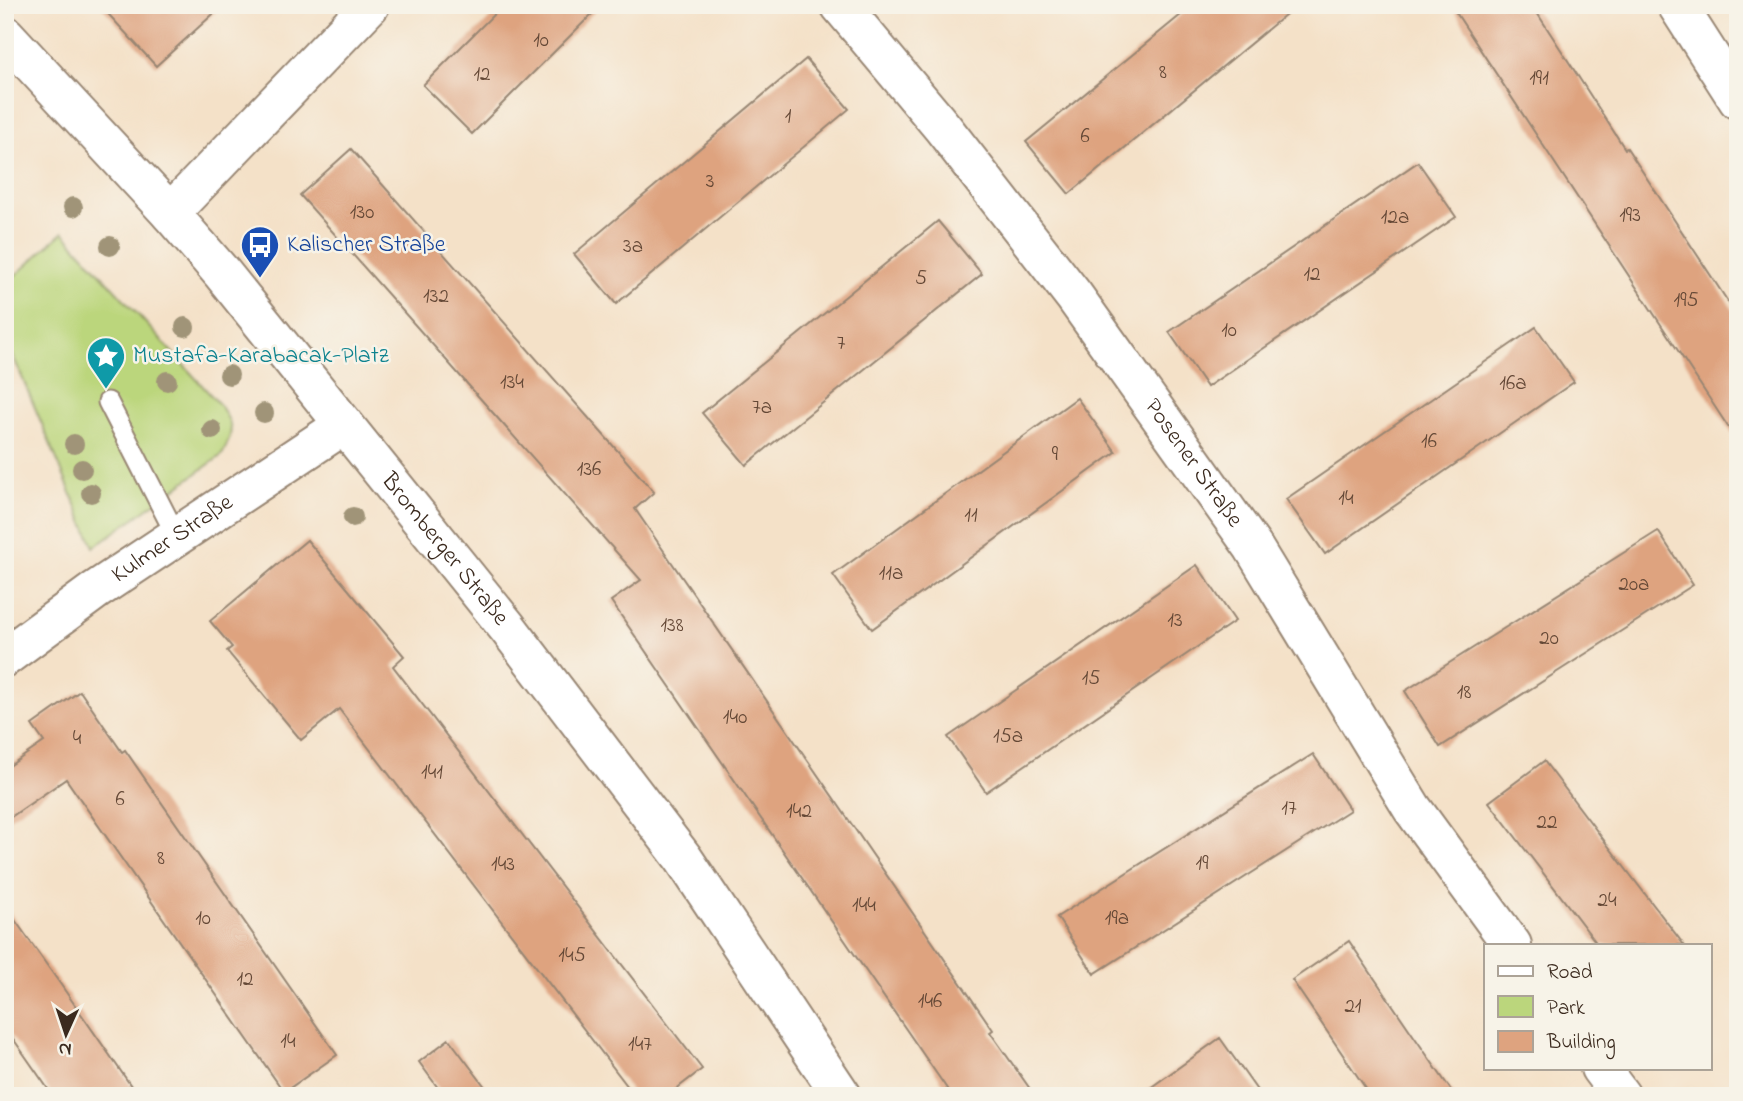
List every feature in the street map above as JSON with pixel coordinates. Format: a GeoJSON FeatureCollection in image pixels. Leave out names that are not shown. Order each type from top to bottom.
{"type":"FeatureCollection","features":[{"type":"Feature","properties":{"kind":"street"},"geometry":{"type":"LineString","coordinates":[[170,213],[370,5]]}},
{"type":"Feature","properties":{"kind":"street","name":"Posener Straße"},"geometry":{"type":"LineString","coordinates":[[840,5],[943,128],[1074,296],[1253,547],[1412,808],[1510,944]]}},
{"type":"Feature","properties":{"kind":"street"},"geometry":{"type":"LineString","coordinates":[[1677,5],[1738,100]]}},
{"type":"Feature","properties":{"kind":"street","name":"Bromberger Straße"},"geometry":{"type":"LineString","coordinates":[[5,35],[222,273],[506,627],[683,858],[842,1096]]}},
{"type":"Feature","properties":{"kind":"street","name":"Kulmer Straße"},"geometry":{"type":"LineString","coordinates":[[5,657],[176,535],[344,425]]}},
{"type":"Feature","properties":{"kind":"street"},"geometry":{"type":"LineString","coordinates":[[1602,1070],[1621,1096]]}},
{"type":"Feature","properties":{"kind":"lane"},"geometry":{"type":"LineString","coordinates":[[108,402],[176,535]]}},
{"type":"Feature","properties":{"kind":"green space"},"geometry":{"type":"Polygon","coordinates":[[[63,232],[220,405],[231,429],[222,455],[94,547],[5,337],[5,285],[63,232]]]}},
{"type":"Feature","properties":{"kind":"building"},"geometry":{"type":"Polygon","coordinates":[[[100,5],[223,5],[156,66],[100,5]]]}},
{"type":"Feature","properties":{"kind":"building"},"geometry":{"type":"Polygon","coordinates":[[[503,5],[601,5],[472,134],[423,85],[503,5]]]}},
{"type":"Feature","properties":{"kind":"building"},"geometry":{"type":"Polygon","coordinates":[[[1193,5],[1297,5],[1069,194],[1026,142],[1193,5]]]}},
{"type":"Feature","properties":{"kind":"building"},"geometry":{"type":"Polygon","coordinates":[[[1451,5],[1532,5],[1738,317],[1738,442],[1451,5]]]}},
{"type":"Feature","properties":{"kind":"building"},"geometry":{"type":"Polygon","coordinates":[[[806,59],[849,109],[616,304],[574,254],[806,59]]]}},
{"type":"Feature","properties":{"kind":"building"},"geometry":{"type":"Polygon","coordinates":[[[351,149],[654,492],[635,509],[993,1030],[990,1032],[1035,1096],[952,1096],[611,601],[641,580],[300,195],[351,149]]]}},
{"type":"Feature","properties":{"kind":"building"},"geometry":{"type":"Polygon","coordinates":[[[1418,162],[1456,217],[1207,387],[1169,332],[1418,162]]]}},
{"type":"Feature","properties":{"kind":"building"},"geometry":{"type":"Polygon","coordinates":[[[938,221],[982,274],[746,465],[702,413],[938,221]]]}},
{"type":"Feature","properties":{"kind":"building"},"geometry":{"type":"Polygon","coordinates":[[[1536,327],[1574,382],[1325,554],[1286,499],[1536,327]]]}},
{"type":"Feature","properties":{"kind":"building"},"geometry":{"type":"Polygon","coordinates":[[[1077,398],[1116,452],[872,629],[833,575],[1077,398]]]}},
{"type":"Feature","properties":{"kind":"building"},"geometry":{"type":"Polygon","coordinates":[[[1658,531],[1693,585],[1440,747],[1405,691],[1658,531]]]}},
{"type":"Feature","properties":{"kind":"building"},"geometry":{"type":"Polygon","coordinates":[[[307,540],[404,656],[393,666],[702,1069],[667,1096],[635,1096],[339,709],[301,740],[227,651],[232,647],[210,621],[307,540]]]}},
{"type":"Feature","properties":{"kind":"building"},"geometry":{"type":"Polygon","coordinates":[[[1197,565],[1235,621],[986,792],[948,737],[1197,565]]]}},
{"type":"Feature","properties":{"kind":"building"},"geometry":{"type":"Polygon","coordinates":[[[80,691],[122,752],[125,750],[337,1055],[284,1092],[66,779],[5,821],[5,769],[44,742],[32,725],[80,691]]]}},
{"type":"Feature","properties":{"kind":"building"},"geometry":{"type":"Polygon","coordinates":[[[1313,754],[1350,810],[1094,974],[1057,917],[1313,754]]]}},
{"type":"Feature","properties":{"kind":"building"},"geometry":{"type":"Polygon","coordinates":[[[1544,761],[1683,944],[1597,944],[1489,802],[1544,761]]]}},
{"type":"Feature","properties":{"kind":"building"},"geometry":{"type":"Polygon","coordinates":[[[5,906],[138,1096],[53,1096],[5,1027],[5,906]]]}},
{"type":"Feature","properties":{"kind":"building"},"geometry":{"type":"Polygon","coordinates":[[[1349,941],[1455,1096],[1371,1096],[1292,980],[1349,941]]]}},
{"type":"Feature","properties":{"kind":"building"},"geometry":{"type":"Polygon","coordinates":[[[1220,1038],[1261,1096],[1139,1096],[1220,1038]]]}},
{"type":"Feature","properties":{"kind":"building"},"geometry":{"type":"Polygon","coordinates":[[[449,1039],[492,1096],[444,1096],[419,1062],[449,1039]]]}},
{"type":"Feature","properties":{"kind":"place","name":"Kalischer Straße"},"geometry":{"type":"Point","coordinates":[260,279]}},
{"type":"Feature","properties":{"kind":"place","name":"Mustafa-Karabacak-Platz"},"geometry":{"type":"Point","coordinates":[106,390]}}]}
